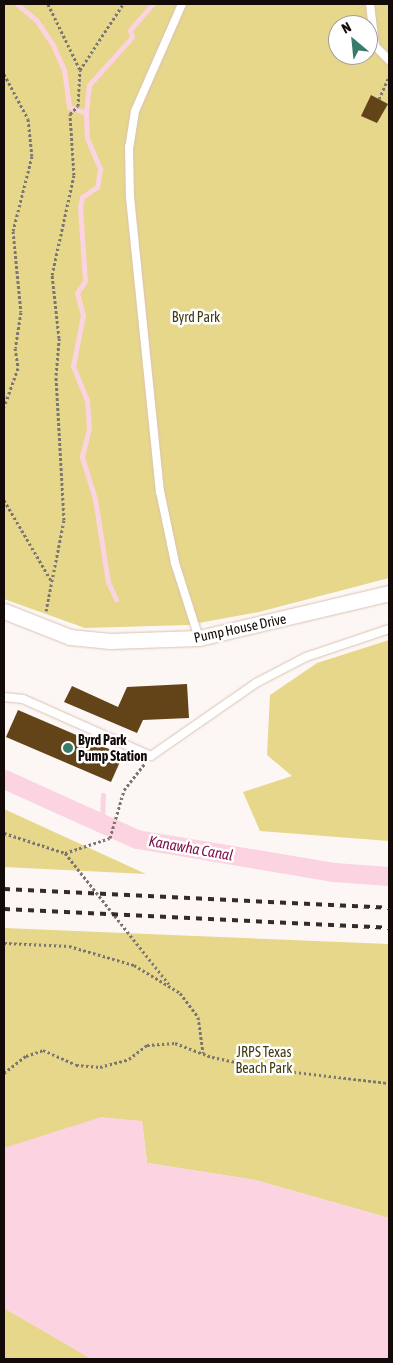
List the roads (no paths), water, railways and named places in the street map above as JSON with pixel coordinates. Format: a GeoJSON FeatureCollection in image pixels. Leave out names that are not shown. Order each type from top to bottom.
{"type":"FeatureCollection","features":[{"type":"Feature","properties":{"kind":"street","name":"Pump House Drive"},"geometry":{"type":"LineString","coordinates":[[4,611],[42,628],[110,641],[199,638],[389,593]]}},
{"type":"Feature","properties":{"kind":"lane"},"geometry":{"type":"LineString","coordinates":[[182,4],[135,112],[129,147],[130,197],[160,491],[175,563],[199,638]]}},
{"type":"Feature","properties":{"kind":"lane"},"geometry":{"type":"LineString","coordinates":[[370,4],[375,46],[389,60]]}},
{"type":"Feature","properties":{"kind":"lane"},"geometry":{"type":"LineString","coordinates":[[4,697],[23,700],[150,756],[256,683],[306,657],[389,630]]}},
{"type":"Feature","properties":{"kind":"waterway"},"geometry":{"type":"LineString","coordinates":[[17,4],[37,21],[52,43],[64,70],[69,107],[86,113],[87,138],[100,169],[97,187],[82,197],[80,207],[85,281],[77,293],[83,315],[73,366],[87,400],[89,428],[82,457],[95,499],[108,582],[116,599]]}},
{"type":"Feature","properties":{"kind":"waterway"},"geometry":{"type":"LineString","coordinates":[[86,113],[89,85],[132,37],[130,30],[153,4]]}},
{"type":"Feature","properties":{"kind":"waterway","name":"Kanawha Canal"},"geometry":{"type":"LineString","coordinates":[[4,779],[137,839],[334,872],[389,876]]}},
{"type":"Feature","properties":{"kind":"waterway"},"geometry":{"type":"LineString","coordinates":[[102,823],[103,795]]}},
{"type":"Feature","properties":{"kind":"railway"},"geometry":{"type":"LineString","coordinates":[[4,889],[389,908]]}},
{"type":"Feature","properties":{"kind":"railway"},"geometry":{"type":"LineString","coordinates":[[4,909],[389,928]]}},
{"type":"Feature","properties":{"kind":"place","name":"Byrd Park Pump Station"},"geometry":{"type":"Point","coordinates":[68,748]}},
{"type":"Feature","properties":{"kind":"park label","name":"Byrd Park"},"geometry":{"type":"Point","coordinates":[196,317]}},
{"type":"Feature","properties":{"kind":"park label","name":"JRPS Texas Beach Park"},"geometry":{"type":"Point","coordinates":[264,1060]}}]}
